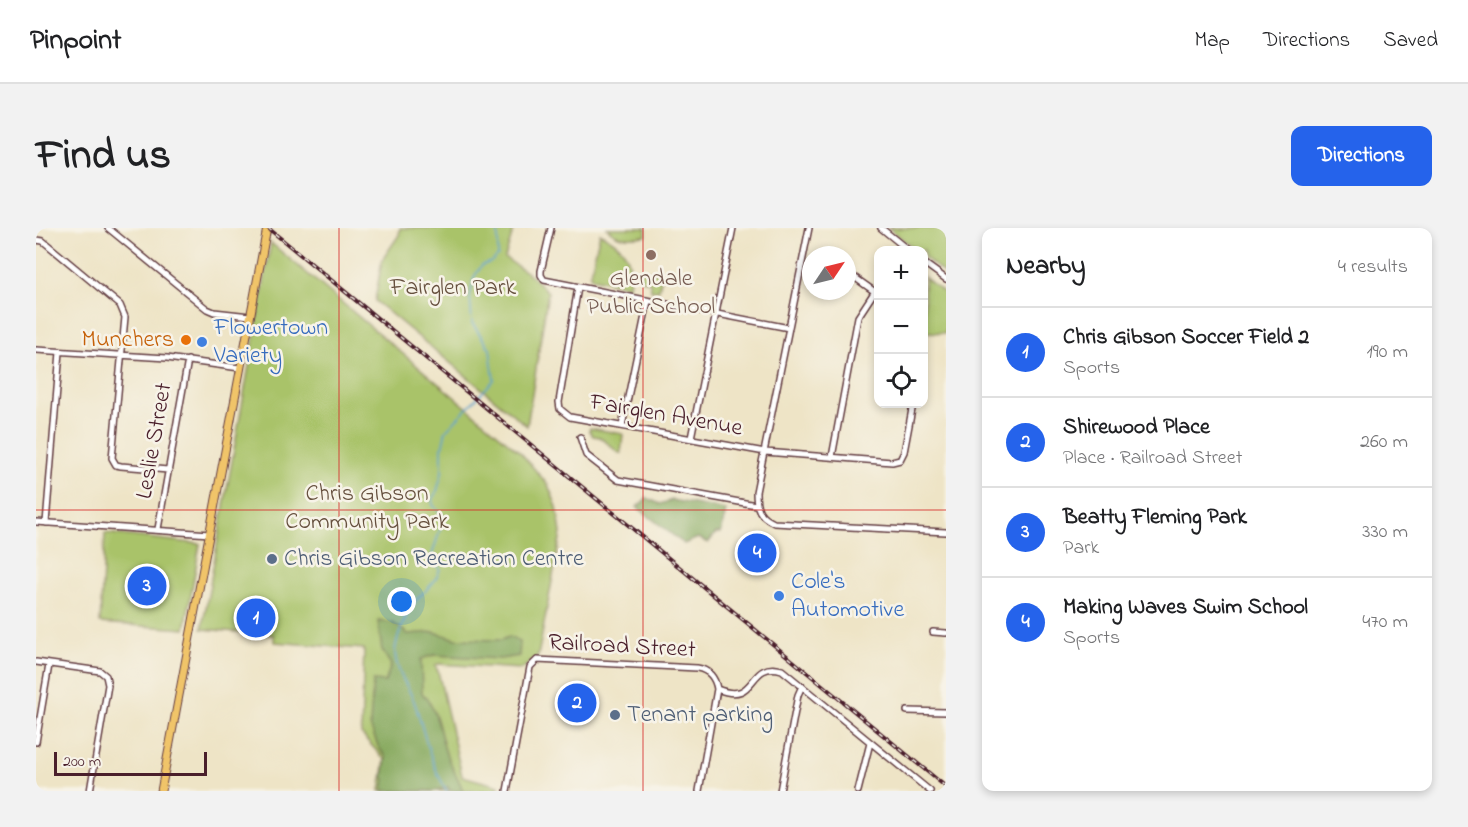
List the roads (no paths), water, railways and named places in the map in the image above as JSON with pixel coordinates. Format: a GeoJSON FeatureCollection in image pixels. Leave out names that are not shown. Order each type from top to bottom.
{"type":"FeatureCollection","features":[{"type":"Feature","properties":{"kind":"main road"},"geometry":{"type":"LineString","coordinates":[[161,791],[267,228]]}},
{"type":"Feature","properties":{"kind":"street"},"geometry":{"type":"LineString","coordinates":[[108,228],[207,309],[250,316]]}},
{"type":"Feature","properties":{"kind":"street"},"geometry":{"type":"LineString","coordinates":[[551,228],[541,275],[544,280],[789,328]]}},
{"type":"Feature","properties":{"kind":"street"},"geometry":{"type":"LineString","coordinates":[[691,438],[733,228]]}},
{"type":"Feature","properties":{"kind":"street"},"geometry":{"type":"LineString","coordinates":[[805,246],[809,228]]}},
{"type":"Feature","properties":{"kind":"street"},"geometry":{"type":"LineString","coordinates":[[881,228],[903,246]]}},
{"type":"Feature","properties":{"kind":"street"},"geometry":{"type":"LineString","coordinates":[[36,240],[43,241],[120,305],[124,317],[112,458],[116,465],[168,470]]}},
{"type":"Feature","properties":{"kind":"street"},"geometry":{"type":"LineString","coordinates":[[802,261],[756,492],[756,506],[766,519],[774,523],[946,532]]}},
{"type":"Feature","properties":{"kind":"street"},"geometry":{"type":"LineString","coordinates":[[928,265],[946,279]]}},
{"type":"Feature","properties":{"kind":"street"},"geometry":{"type":"LineString","coordinates":[[856,278],[874,290]]}},
{"type":"Feature","properties":{"kind":"street","name":"Fairglen Avenue"},"geometry":{"type":"LineString","coordinates":[[578,287],[559,402],[560,409],[570,417],[765,452],[892,462],[900,460],[904,452],[912,408]]}},
{"type":"Feature","properties":{"kind":"street"},"geometry":{"type":"LineString","coordinates":[[832,457],[858,317],[874,296]]}},
{"type":"Feature","properties":{"kind":"street"},"geometry":{"type":"LineString","coordinates":[[622,426],[648,301]]}},
{"type":"Feature","properties":{"kind":"street"},"geometry":{"type":"LineString","coordinates":[[36,350],[188,360],[240,368]]}},
{"type":"Feature","properties":{"kind":"street"},"geometry":{"type":"LineString","coordinates":[[46,523],[60,352]]}},
{"type":"Feature","properties":{"kind":"street","name":"Leslie Street"},"geometry":{"type":"LineString","coordinates":[[158,529],[188,360]]}},
{"type":"Feature","properties":{"kind":"street"},"geometry":{"type":"LineString","coordinates":[[580,437],[586,455],[618,480],[756,506]]}},
{"type":"Feature","properties":{"kind":"street"},"geometry":{"type":"LineString","coordinates":[[36,522],[210,534]]}},
{"type":"Feature","properties":{"kind":"street"},"geometry":{"type":"LineString","coordinates":[[933,632],[946,633]]}},
{"type":"Feature","properties":{"kind":"street","name":"Railroad Street"},"geometry":{"type":"LineString","coordinates":[[507,791],[530,667],[537,660],[629,663],[704,669],[716,681],[717,689],[733,694],[749,686],[759,672],[772,668],[783,671],[930,791]]}},
{"type":"Feature","properties":{"kind":"street"},"geometry":{"type":"LineString","coordinates":[[36,662],[100,671],[106,676],[108,685],[90,791]]}},
{"type":"Feature","properties":{"kind":"street"},"geometry":{"type":"LineString","coordinates":[[36,742],[50,665]]}},
{"type":"Feature","properties":{"kind":"street"},"geometry":{"type":"LineString","coordinates":[[780,791],[798,695],[802,686]]}},
{"type":"Feature","properties":{"kind":"street"},"geometry":{"type":"LineString","coordinates":[[699,791],[717,689]]}},
{"type":"Feature","properties":{"kind":"street"},"geometry":{"type":"LineString","coordinates":[[907,711],[946,712]]}},
{"type":"Feature","properties":{"kind":"street"},"geometry":{"type":"LineString","coordinates":[[858,791],[870,743]]}},
{"type":"Feature","properties":{"kind":"waterway"},"geometry":{"type":"LineString","coordinates":[[447,791],[428,749],[415,704],[398,667],[395,650],[411,607],[432,584],[440,569],[431,558],[444,517],[433,505],[432,499],[442,473],[442,448],[446,430],[494,380],[490,349],[472,323],[470,296],[474,277],[482,265],[498,256],[498,228]]}},
{"type":"Feature","properties":{"kind":"railway"},"geometry":{"type":"LineString","coordinates":[[268,228],[946,787]]}},
{"type":"Feature","properties":{"kind":"place","name":"Glendale Public School"},"geometry":{"type":"Point","coordinates":[651,255]}},
{"type":"Feature","properties":{"kind":"place","name":"Munchers"},"geometry":{"type":"Point","coordinates":[186,340]}},
{"type":"Feature","properties":{"kind":"place","name":"Flowertown Variety"},"geometry":{"type":"Point","coordinates":[202,342]}},
{"type":"Feature","properties":{"kind":"place","name":"Making Waves Swim School"},"geometry":{"type":"Point","coordinates":[757,553]}},
{"type":"Feature","properties":{"kind":"place","name":"Chris Gibson Recreation Centre"},"geometry":{"type":"Point","coordinates":[272,559]}},
{"type":"Feature","properties":{"kind":"place","name":"Beatty Fleming Park"},"geometry":{"type":"Point","coordinates":[147,586]}},
{"type":"Feature","properties":{"kind":"place","name":"Cole's Automotive"},"geometry":{"type":"Point","coordinates":[779,596]}},
{"type":"Feature","properties":{"kind":"place","name":"Chris Gibson Soccer Field 2"},"geometry":{"type":"Point","coordinates":[256,618]}},
{"type":"Feature","properties":{"kind":"place","name":"Shirewood Place"},"geometry":{"type":"Point","coordinates":[577,703]}},
{"type":"Feature","properties":{"kind":"place","name":"Tenant parking"},"geometry":{"type":"Point","coordinates":[615,715]}},
{"type":"Feature","properties":{"kind":"park label","name":"Fairglen Park"},"geometry":{"type":"Point","coordinates":[453,288]}},
{"type":"Feature","properties":{"kind":"park label","name":"Chris Gibson Community Park"},"geometry":{"type":"Point","coordinates":[367,508]}}]}
